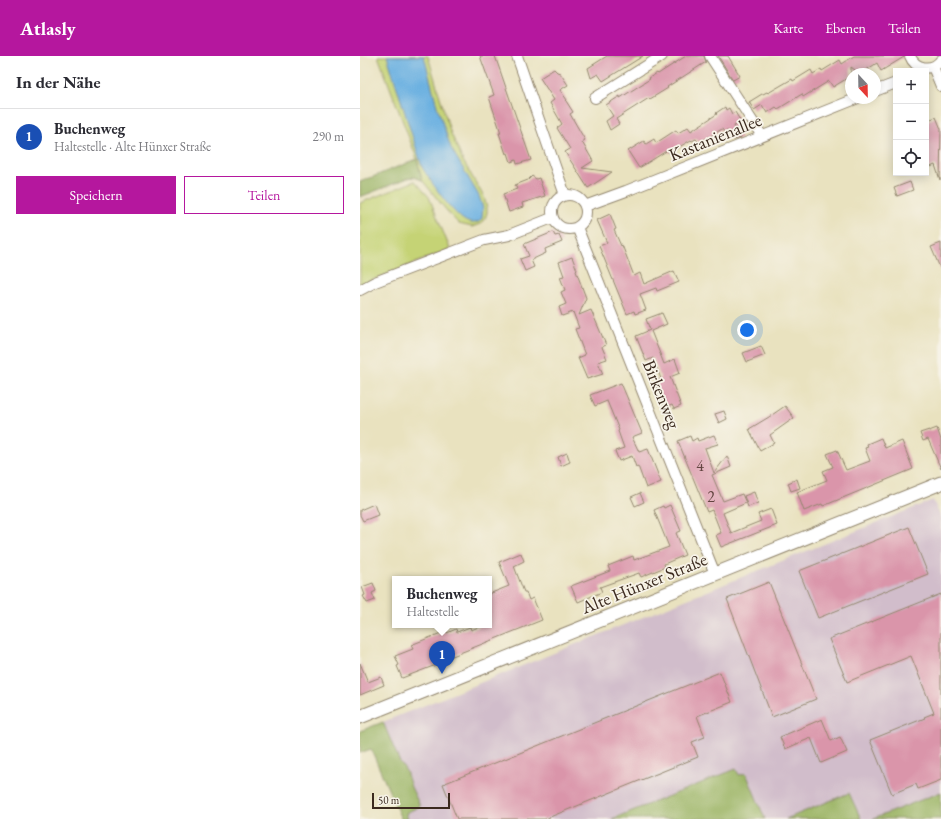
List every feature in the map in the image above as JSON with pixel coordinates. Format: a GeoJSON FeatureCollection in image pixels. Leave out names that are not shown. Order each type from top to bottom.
{"type":"FeatureCollection","features":[{"type":"Feature","properties":{"kind":"street"},"geometry":{"type":"LineString","coordinates":[[517,56],[565,195]]}},
{"type":"Feature","properties":{"kind":"street"},"geometry":{"type":"LineString","coordinates":[[595,98],[662,56]]}},
{"type":"Feature","properties":{"kind":"street"},"geometry":{"type":"LineString","coordinates":[[710,56],[762,136]]}},
{"type":"Feature","properties":{"kind":"street"},"geometry":{"type":"LineString","coordinates":[[911,64],[924,68],[929,68],[937,64],[941,86]]}},
{"type":"Feature","properties":{"kind":"street"},"geometry":{"type":"LineString","coordinates":[[881,89],[893,84]]}},
{"type":"Feature","properties":{"kind":"street","name":"Kastanienallee"},"geometry":{"type":"LineString","coordinates":[[585,206],[845,103]]}},
{"type":"Feature","properties":{"kind":"street"},"geometry":{"type":"LineString","coordinates":[[570,194],[575,195],[583,201],[585,206],[586,216],[577,227],[566,229],[560,227],[552,218],[553,204],[560,196],[570,194]]}},
{"type":"Feature","properties":{"kind":"street"},"geometry":{"type":"LineString","coordinates":[[360,290],[375,282],[484,240],[509,236],[552,218]]}},
{"type":"Feature","properties":{"kind":"street","name":"Birkenweg"},"geometry":{"type":"LineString","coordinates":[[577,227],[715,574]]}},
{"type":"Feature","properties":{"kind":"street","name":"Alte Hünxer Straße"},"geometry":{"type":"LineString","coordinates":[[360,717],[941,483]]}},
{"type":"Feature","properties":{"kind":"shaded area"},"geometry":{"type":"Polygon","coordinates":[[[933,500],[941,518],[941,792],[873,819],[861,819],[849,793],[786,819],[765,819],[746,773],[739,775],[736,769],[612,819],[408,819],[406,813],[420,806],[411,787],[406,771],[399,760],[383,722],[933,500]]]}},
{"type":"Feature","properties":{"kind":"green space"},"geometry":{"type":"Polygon","coordinates":[[[378,56],[428,56],[450,131],[462,159],[484,197],[487,213],[484,221],[480,224],[472,227],[459,224],[422,180],[417,159],[378,56]]]}},
{"type":"Feature","properties":{"kind":"green space"},"geometry":{"type":"Polygon","coordinates":[[[417,159],[422,180],[414,177],[408,178],[360,197],[360,182],[417,159]]]}},
{"type":"Feature","properties":{"kind":"green space"},"geometry":{"type":"Polygon","coordinates":[[[415,181],[429,197],[450,249],[360,285],[360,203],[415,181]]]}},
{"type":"Feature","properties":{"kind":"green space"},"geometry":{"type":"Polygon","coordinates":[[[383,722],[399,760],[406,771],[411,787],[420,806],[406,813],[408,819],[401,819],[371,749],[360,753],[360,731],[383,722]]]}},
{"type":"Feature","properties":{"kind":"green space"},"geometry":{"type":"Polygon","coordinates":[[[736,769],[739,775],[746,773],[765,819],[612,819],[736,769]]]}},
{"type":"Feature","properties":{"kind":"green space"},"geometry":{"type":"Polygon","coordinates":[[[941,792],[941,819],[873,819],[941,792]]]}},
{"type":"Feature","properties":{"kind":"green space"},"geometry":{"type":"Polygon","coordinates":[[[849,793],[861,819],[786,819],[849,793]]]}},
{"type":"Feature","properties":{"kind":"water"},"geometry":{"type":"Polygon","coordinates":[[[387,56],[424,56],[437,106],[451,148],[479,196],[483,208],[482,218],[480,221],[470,223],[456,213],[443,198],[422,167],[387,56]]]}},
{"type":"Feature","properties":{"kind":"building"},"geometry":{"type":"Polygon","coordinates":[[[480,56],[495,56],[531,160],[517,164],[516,160],[511,162],[508,153],[506,154],[499,133],[501,133],[489,97],[494,95],[480,56]]]}},
{"type":"Feature","properties":{"kind":"building"},"geometry":{"type":"Polygon","coordinates":[[[607,56],[643,56],[603,81],[598,74],[591,78],[588,68],[607,56]]]}},
{"type":"Feature","properties":{"kind":"building"},"geometry":{"type":"Polygon","coordinates":[[[686,56],[704,56],[706,62],[667,87],[668,88],[616,119],[619,124],[610,130],[606,121],[613,116],[606,105],[620,96],[620,98],[650,79],[649,78],[686,56]]]}},
{"type":"Feature","properties":{"kind":"building"},"geometry":{"type":"Polygon","coordinates":[[[718,56],[728,56],[740,76],[733,80],[718,56]]]}},
{"type":"Feature","properties":{"kind":"building"},"geometry":{"type":"Polygon","coordinates":[[[854,56],[904,56],[881,71],[881,68],[877,63],[869,68],[845,68],[845,80],[833,87],[829,81],[803,97],[802,94],[778,109],[776,107],[767,113],[762,105],[754,110],[749,102],[792,79],[793,81],[811,70],[813,74],[821,69],[822,71],[840,60],[842,64],[854,56]]]}},
{"type":"Feature","properties":{"kind":"building"},"geometry":{"type":"Polygon","coordinates":[[[554,69],[560,73],[568,85],[560,90],[573,112],[570,114],[585,140],[582,142],[593,161],[582,168],[612,172],[588,188],[565,152],[570,149],[557,128],[562,124],[550,103],[554,100],[540,78],[554,69]]]}},
{"type":"Feature","properties":{"kind":"building"},"geometry":{"type":"Polygon","coordinates":[[[725,107],[726,110],[729,108],[732,114],[735,112],[741,122],[734,126],[741,138],[734,140],[727,130],[724,132],[722,129],[699,143],[696,139],[691,140],[669,153],[668,150],[639,168],[628,151],[644,141],[646,144],[654,139],[656,143],[676,130],[678,133],[688,127],[691,131],[725,107]]]}},
{"type":"Feature","properties":{"kind":"building"},"geometry":{"type":"Polygon","coordinates":[[[936,117],[941,129],[940,180],[935,165],[929,168],[929,120],[936,117]]]}},
{"type":"Feature","properties":{"kind":"building"},"geometry":{"type":"Polygon","coordinates":[[[532,176],[536,179],[539,178],[545,196],[522,203],[523,207],[509,212],[503,194],[517,189],[515,185],[528,180],[532,176]]]}},
{"type":"Feature","properties":{"kind":"building"},"geometry":{"type":"Polygon","coordinates":[[[910,182],[913,190],[897,196],[894,188],[910,182]]]}},
{"type":"Feature","properties":{"kind":"building"},"geometry":{"type":"Polygon","coordinates":[[[610,214],[616,229],[614,230],[621,246],[622,245],[634,276],[640,273],[644,284],[674,271],[679,282],[657,291],[656,288],[640,294],[646,310],[635,314],[634,311],[627,314],[599,246],[607,243],[597,220],[610,214]]]}},
{"type":"Feature","properties":{"kind":"building"},"geometry":{"type":"Polygon","coordinates":[[[553,232],[555,236],[559,235],[562,242],[545,249],[546,253],[531,260],[534,267],[525,271],[520,259],[529,256],[524,244],[553,232]]]}},
{"type":"Feature","properties":{"kind":"building"},"geometry":{"type":"Polygon","coordinates":[[[941,243],[941,270],[931,247],[941,243]]]}},
{"type":"Feature","properties":{"kind":"building"},"geometry":{"type":"Polygon","coordinates":[[[572,257],[586,298],[579,315],[591,310],[606,345],[602,347],[607,359],[598,362],[603,374],[587,379],[578,358],[585,355],[575,329],[579,328],[573,312],[562,316],[559,307],[566,304],[561,292],[565,290],[560,277],[564,276],[559,262],[572,257]]]}},
{"type":"Feature","properties":{"kind":"building"},"geometry":{"type":"Polygon","coordinates":[[[662,313],[667,324],[651,331],[664,364],[675,359],[680,373],[670,377],[681,406],[674,409],[672,405],[665,408],[654,382],[661,379],[653,358],[646,361],[636,336],[650,330],[646,319],[662,313]]]}},
{"type":"Feature","properties":{"kind":"building"},"geometry":{"type":"Polygon","coordinates":[[[761,346],[765,355],[747,362],[743,353],[761,346]]]}},
{"type":"Feature","properties":{"kind":"building"},"geometry":{"type":"Polygon","coordinates":[[[621,383],[642,433],[632,437],[639,452],[648,449],[661,482],[646,488],[638,466],[636,467],[632,456],[619,461],[615,451],[624,448],[618,431],[619,430],[607,401],[595,406],[590,395],[621,383]]]}},
{"type":"Feature","properties":{"kind":"building"},"geometry":{"type":"Polygon","coordinates":[[[785,406],[794,418],[770,435],[774,443],[760,451],[749,429],[785,406]]]}},
{"type":"Feature","properties":{"kind":"building"},"geometry":{"type":"Polygon","coordinates":[[[724,411],[727,419],[719,423],[715,414],[724,411]]]}},
{"type":"Feature","properties":{"kind":"building"},"geometry":{"type":"Polygon","coordinates":[[[937,428],[941,440],[941,469],[928,439],[923,441],[920,433],[937,428]]]}},
{"type":"Feature","properties":{"kind":"building"},"geometry":{"type":"Polygon","coordinates":[[[714,435],[718,444],[705,448],[714,473],[727,456],[731,467],[712,475],[723,501],[742,494],[746,503],[723,513],[731,533],[761,521],[758,514],[771,509],[777,525],[721,547],[716,535],[721,533],[712,510],[707,512],[678,441],[690,436],[692,441],[697,438],[698,441],[714,435]]]}},
{"type":"Feature","properties":{"kind":"building"},"geometry":{"type":"Polygon","coordinates":[[[881,438],[885,448],[902,441],[913,469],[823,506],[822,504],[804,511],[797,492],[827,480],[823,471],[833,467],[827,454],[837,450],[846,470],[870,461],[865,448],[868,447],[867,444],[881,438]]]}},
{"type":"Feature","properties":{"kind":"building"},"geometry":{"type":"Polygon","coordinates":[[[567,453],[570,462],[561,466],[558,457],[567,453]]]}},
{"type":"Feature","properties":{"kind":"building"},"geometry":{"type":"Polygon","coordinates":[[[797,479],[800,488],[791,491],[788,483],[797,479]]]}},
{"type":"Feature","properties":{"kind":"building"},"geometry":{"type":"Polygon","coordinates":[[[754,492],[758,503],[748,507],[744,496],[754,492]]]}},
{"type":"Feature","properties":{"kind":"building"},"geometry":{"type":"Polygon","coordinates":[[[640,493],[644,502],[635,506],[631,497],[640,493]]]}},
{"type":"Feature","properties":{"kind":"building"},"geometry":{"type":"Polygon","coordinates":[[[374,504],[378,515],[363,521],[360,515],[360,510],[374,504]]]}},
{"type":"Feature","properties":{"kind":"building"},"geometry":{"type":"Polygon","coordinates":[[[670,505],[681,531],[676,533],[685,555],[664,564],[665,567],[641,577],[639,573],[600,587],[602,592],[578,602],[571,586],[610,571],[608,566],[633,556],[634,560],[669,547],[654,510],[670,505]]]}},
{"type":"Feature","properties":{"kind":"building"},"geometry":{"type":"Polygon","coordinates":[[[909,527],[928,574],[818,618],[799,571],[909,527]]]}},
{"type":"Feature","properties":{"kind":"building"},"geometry":{"type":"Polygon","coordinates":[[[521,553],[524,561],[514,566],[524,592],[526,592],[529,600],[533,598],[542,620],[435,663],[436,665],[402,678],[395,656],[413,649],[411,645],[446,631],[447,633],[456,629],[457,632],[467,628],[470,628],[471,630],[476,628],[492,628],[492,593],[509,586],[499,562],[521,553]]]}},
{"type":"Feature","properties":{"kind":"building"},"geometry":{"type":"Polygon","coordinates":[[[769,582],[816,699],[772,717],[727,599],[769,582]]]}},
{"type":"Feature","properties":{"kind":"building"},"geometry":{"type":"Polygon","coordinates":[[[373,583],[376,591],[372,593],[375,600],[367,603],[363,596],[365,595],[362,587],[373,583]]]}},
{"type":"Feature","properties":{"kind":"building"},"geometry":{"type":"Polygon","coordinates":[[[941,594],[941,780],[918,789],[916,784],[892,794],[870,740],[934,713],[911,656],[847,682],[829,639],[941,594]]]}},
{"type":"Feature","properties":{"kind":"building"},"geometry":{"type":"Polygon","coordinates":[[[360,663],[368,682],[381,677],[384,685],[360,695],[360,663]]]}},
{"type":"Feature","properties":{"kind":"building"},"geometry":{"type":"Polygon","coordinates":[[[720,672],[732,702],[697,716],[705,737],[692,742],[698,757],[545,819],[457,819],[443,784],[720,672]]]}},
{"type":"Feature","properties":{"kind":"building"},"geometry":{"type":"Polygon","coordinates":[[[822,719],[831,741],[840,737],[847,752],[821,763],[811,738],[785,749],[780,737],[822,719]]]}},
{"type":"Feature","properties":{"kind":"place","name":"Buchenweg"},"geometry":{"type":"Point","coordinates":[442,674]}}]}
